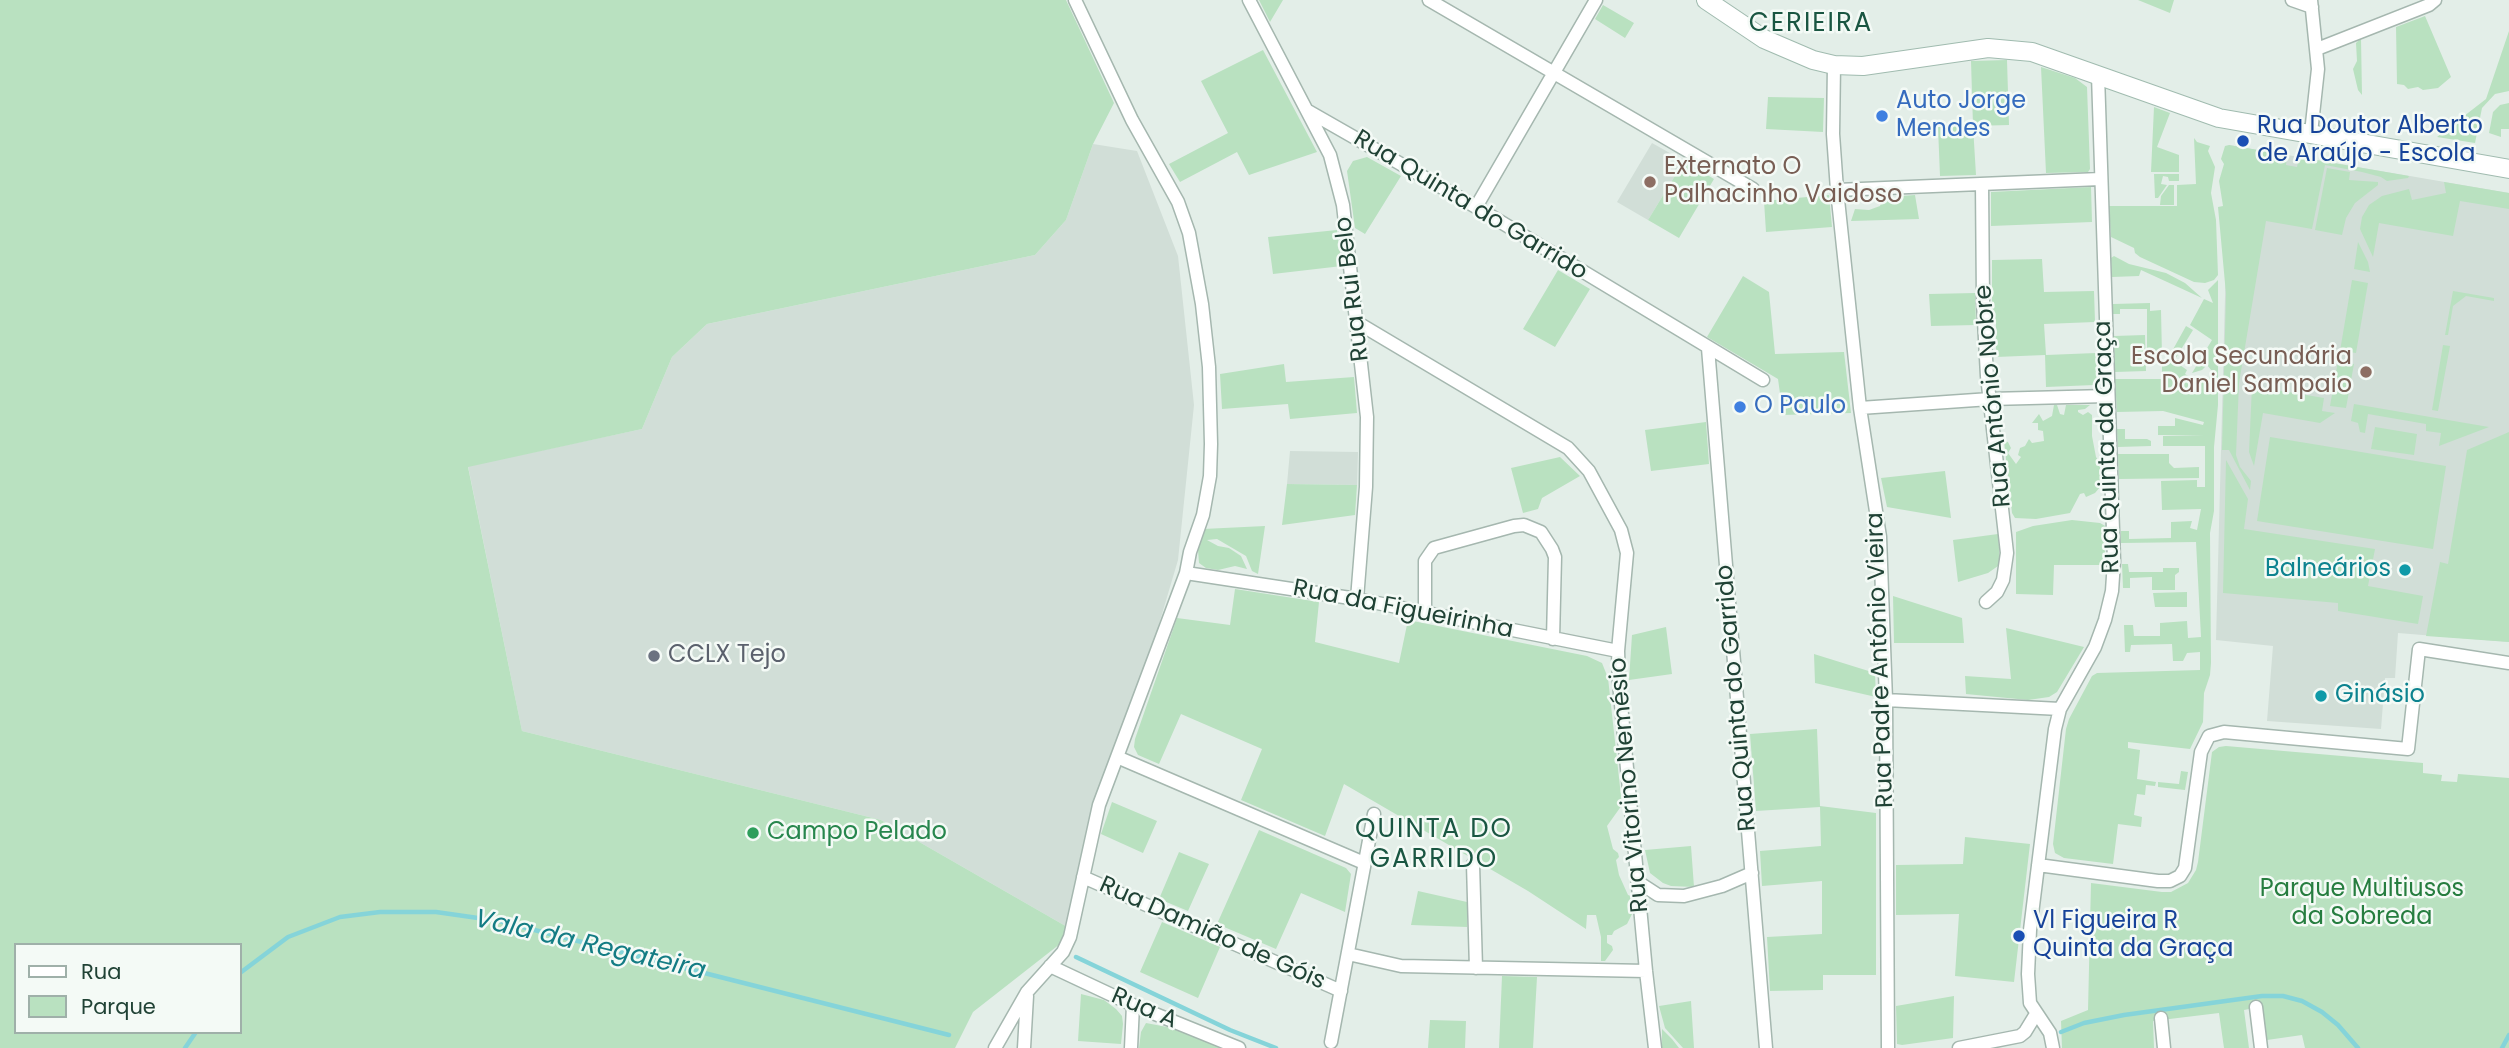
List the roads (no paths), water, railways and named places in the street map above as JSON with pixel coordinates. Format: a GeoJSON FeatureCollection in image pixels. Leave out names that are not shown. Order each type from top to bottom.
{"type":"FeatureCollection","features":[{"type":"Feature","properties":{"kind":"main road"},"geometry":{"type":"LineString","coordinates":[[1706,0],[1763,39],[1813,60],[1835,65],[1863,66],[1988,48],[2032,52],[2207,115],[2509,169]]}},
{"type":"Feature","properties":{"kind":"street"},"geometry":{"type":"LineString","coordinates":[[995,1048],[1027,992],[1063,952],[1069,937],[1095,818],[1186,573],[1207,497],[1211,444],[1209,367],[1202,304],[1189,233],[1178,202],[1132,120],[1075,0]]}},
{"type":"Feature","properties":{"kind":"street","name":"Rua Rui Belo"},"geometry":{"type":"LineString","coordinates":[[1249,0],[1330,155],[1338,180],[1358,323],[1367,417],[1357,599]]}},
{"type":"Feature","properties":{"kind":"street"},"geometry":{"type":"LineString","coordinates":[[1429,0],[1753,189]]}},
{"type":"Feature","properties":{"kind":"street"},"geometry":{"type":"LineString","coordinates":[[1475,207],[1596,0]]}},
{"type":"Feature","properties":{"kind":"street"},"geometry":{"type":"LineString","coordinates":[[2292,0],[2311,4],[2318,69],[2311,134]]}},
{"type":"Feature","properties":{"kind":"street"},"geometry":{"type":"LineString","coordinates":[[2317,49],[2429,5],[2435,0]]}},
{"type":"Feature","properties":{"kind":"street","name":"Rua Padre António Vieira"},"geometry":{"type":"LineString","coordinates":[[1835,65],[1833,134],[1837,190],[1860,408],[1880,537],[1886,701],[1888,1048]]}},
{"type":"Feature","properties":{"kind":"street","name":"Rua Quinta da Graça"},"geometry":{"type":"LineString","coordinates":[[2053,1048],[2050,1033],[2030,1003],[2028,964],[2054,729],[2060,709],[2095,647],[2112,592],[2113,524],[2098,75]]}},
{"type":"Feature","properties":{"kind":"street","name":"Rua Quinta do Garrido"},"geometry":{"type":"LineString","coordinates":[[1304,109],[1475,207],[1763,380]]}},
{"type":"Feature","properties":{"kind":"street"},"geometry":{"type":"LineString","coordinates":[[1837,190],[2100,179]]}},
{"type":"Feature","properties":{"kind":"street","name":"Rua António Nobre"},"geometry":{"type":"LineString","coordinates":[[1982,184],[1983,302],[1990,398],[2007,553],[2003,580],[1997,592],[1986,602]]}},
{"type":"Feature","properties":{"kind":"street","name":"Rua Vitorino Nemésio"},"geometry":{"type":"LineString","coordinates":[[1358,323],[1555,439],[1578,457],[1625,542],[1627,567],[1618,651],[1637,882],[1655,1048]]}},
{"type":"Feature","properties":{"kind":"street","name":"Rua Quinta do Garrido"},"geometry":{"type":"LineString","coordinates":[[1708,348],[1766,1048]]}},
{"type":"Feature","properties":{"kind":"street"},"geometry":{"type":"LineString","coordinates":[[1860,408],[1990,398],[2107,396]]}},
{"type":"Feature","properties":{"kind":"street"},"geometry":{"type":"LineString","coordinates":[[1425,613],[1425,561],[1434,548],[1524,525],[1541,532],[1555,557],[1553,639]]}},
{"type":"Feature","properties":{"kind":"street","name":"Rua da Figueirinha"},"geometry":{"type":"LineString","coordinates":[[1186,573],[1357,599],[1618,651]]}},
{"type":"Feature","properties":{"kind":"street"},"geometry":{"type":"LineString","coordinates":[[2038,865],[2170,881],[2180,876],[2185,868],[2201,751],[2209,736],[2224,732],[2409,749],[2419,649],[2509,663]]}},
{"type":"Feature","properties":{"kind":"street"},"geometry":{"type":"LineString","coordinates":[[1886,701],[2060,709]]}},
{"type":"Feature","properties":{"kind":"street"},"geometry":{"type":"LineString","coordinates":[[1117,757],[1364,863]]}},
{"type":"Feature","properties":{"kind":"street"},"geometry":{"type":"LineString","coordinates":[[1331,1042],[1374,814]]}},
{"type":"Feature","properties":{"kind":"street"},"geometry":{"type":"LineString","coordinates":[[1473,864],[1476,968]]}},
{"type":"Feature","properties":{"kind":"street"},"geometry":{"type":"LineString","coordinates":[[1637,882],[1658,895],[1684,896],[1722,886],[1752,873]]}},
{"type":"Feature","properties":{"kind":"street","name":"Rua Damião de Góis"},"geometry":{"type":"LineString","coordinates":[[1083,877],[1340,991]]}},
{"type":"Feature","properties":{"kind":"street"},"geometry":{"type":"LineString","coordinates":[[1348,954],[1401,966],[1646,971]]}},
{"type":"Feature","properties":{"kind":"street","name":"Rua A"},"geometry":{"type":"LineString","coordinates":[[1050,966],[1133,1005],[1239,1048]]}},
{"type":"Feature","properties":{"kind":"street"},"geometry":{"type":"LineString","coordinates":[[1024,1048],[1027,992]]}},
{"type":"Feature","properties":{"kind":"street"},"geometry":{"type":"LineString","coordinates":[[1130,1048],[1133,1005]]}},
{"type":"Feature","properties":{"kind":"street"},"geometry":{"type":"LineString","coordinates":[[2256,1007],[2261,1048]]}},
{"type":"Feature","properties":{"kind":"street"},"geometry":{"type":"LineString","coordinates":[[1959,1048],[2020,1036],[2036,1014]]}},
{"type":"Feature","properties":{"kind":"street"},"geometry":{"type":"LineString","coordinates":[[2161,1018],[2164,1048]]}},
{"type":"Feature","properties":{"kind":"waterway","name":"Vala da Regateira"},"geometry":{"type":"LineString","coordinates":[[242,972],[288,937],[340,917],[380,912],[436,912],[499,921],[949,1035]]}},
{"type":"Feature","properties":{"kind":"waterway","name":"Vala da Regateira"},"geometry":{"type":"LineString","coordinates":[[1076,957],[1230,1030],[1276,1048]]}},
{"type":"Feature","properties":{"kind":"waterway","name":"Vala da Regateira"},"geometry":{"type":"LineString","coordinates":[[2061,1032],[2084,1023],[2124,1015],[2262,996],[2283,996],[2302,1001],[2322,1012],[2338,1025],[2358,1048]]}},
{"type":"Feature","properties":{"kind":"waterway","name":"Vala da Regateira"},"geometry":{"type":"LineString","coordinates":[[185,1048],[195,1034]]}},
{"type":"Feature","properties":{"kind":"waterway","name":"Vala da Regateira"},"geometry":{"type":"LineString","coordinates":[[2502,1048],[2509,1035]]}},
{"type":"Feature","properties":{"kind":"place","name":"Auto Jorge Mendes"},"geometry":{"type":"Point","coordinates":[1882,116]}},
{"type":"Feature","properties":{"kind":"place","name":"Rua Doutor Alberto de Araújo - Escola"},"geometry":{"type":"Point","coordinates":[2243,141]}},
{"type":"Feature","properties":{"kind":"place","name":"Externato O Palhacinho Vaidoso"},"geometry":{"type":"Point","coordinates":[1650,182]}},
{"type":"Feature","properties":{"kind":"place","name":"Escola Secundária Daniel Sampaio"},"geometry":{"type":"Point","coordinates":[2366,372]}},
{"type":"Feature","properties":{"kind":"place","name":"O Paulo"},"geometry":{"type":"Point","coordinates":[1740,407]}},
{"type":"Feature","properties":{"kind":"place","name":"Balneários"},"geometry":{"type":"Point","coordinates":[2405,570]}},
{"type":"Feature","properties":{"kind":"place","name":"CCLX Tejo"},"geometry":{"type":"Point","coordinates":[654,656]}},
{"type":"Feature","properties":{"kind":"place","name":"Ginásio"},"geometry":{"type":"Point","coordinates":[2321,696]}},
{"type":"Feature","properties":{"kind":"place","name":"Campo Pelado"},"geometry":{"type":"Point","coordinates":[753,833]}},
{"type":"Feature","properties":{"kind":"place","name":"Vl Figueira R Quinta da Graça"},"geometry":{"type":"Point","coordinates":[2019,936]}},
{"type":"Feature","properties":{"kind":"district","name":"CERIEIRA"},"geometry":{"type":"Point","coordinates":[1811,24]}},
{"type":"Feature","properties":{"kind":"district","name":"QUINTA DO GARRIDO"},"geometry":{"type":"Point","coordinates":[1434,845]}},
{"type":"Feature","properties":{"kind":"park label","name":"Parque Multiusos da Sobreda"},"geometry":{"type":"Point","coordinates":[2362,904]}}]}
